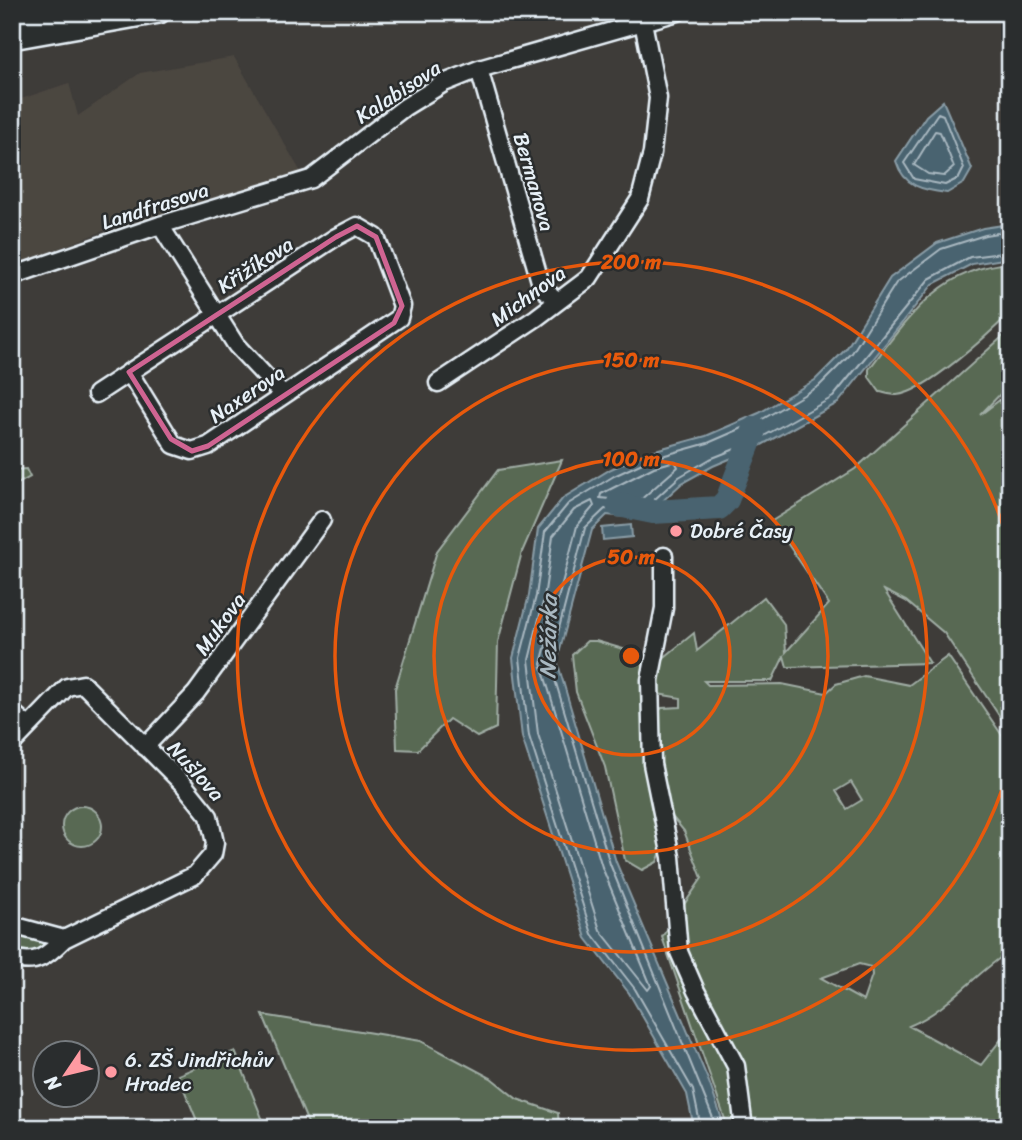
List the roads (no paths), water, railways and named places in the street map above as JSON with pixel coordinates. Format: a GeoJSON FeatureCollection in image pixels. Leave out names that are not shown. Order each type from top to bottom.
{"type":"FeatureCollection","features":[{"type":"Feature","properties":{"kind":"main road"},"geometry":{"type":"LineString","coordinates":[[12,21],[82,12]]}},
{"type":"Feature","properties":{"kind":"main road"},"geometry":{"type":"LineString","coordinates":[[12,38],[159,12]]}},
{"type":"Feature","properties":{"kind":"street","name":"Kalabisova"},"geometry":{"type":"LineString","coordinates":[[311,179],[405,107],[444,83],[479,69],[678,12]]}},
{"type":"Feature","properties":{"kind":"street","name":"Michnova"},"geometry":{"type":"LineString","coordinates":[[438,383],[589,278],[640,199],[652,153],[658,98],[643,22]]}},
{"type":"Feature","properties":{"kind":"street","name":"Bermanova"},"geometry":{"type":"LineString","coordinates":[[479,69],[542,288],[557,300]]}},
{"type":"Feature","properties":{"kind":"street","name":"Landfrasova"},"geometry":{"type":"LineString","coordinates":[[12,276],[160,225],[311,179]]}},
{"type":"Feature","properties":{"kind":"street"},"geometry":{"type":"LineString","coordinates":[[160,225],[236,345],[283,395]]}},
{"type":"Feature","properties":{"kind":"street","name":"Křižíkova"},"geometry":{"type":"LineString","coordinates":[[96,394],[336,237],[357,226],[376,237],[402,306]]}},
{"type":"Feature","properties":{"kind":"street","name":"Naxerova"},"geometry":{"type":"LineString","coordinates":[[129,372],[174,445],[192,451],[208,446],[394,323],[402,306]]}},
{"type":"Feature","properties":{"kind":"street","name":"Mukova"},"geometry":{"type":"LineString","coordinates":[[145,747],[196,693],[322,520]]}},
{"type":"Feature","properties":{"kind":"street"},"geometry":{"type":"LineString","coordinates":[[664,556],[664,608],[650,680],[652,764],[671,857],[679,952],[696,991],[736,1066],[744,1128]]}},
{"type":"Feature","properties":{"kind":"street","name":"Nušlova"},"geometry":{"type":"LineString","coordinates":[[12,957],[31,962],[49,954],[64,939],[195,875],[213,854],[214,828],[209,816],[83,684],[78,682],[67,687],[28,726]]}},
{"type":"Feature","properties":{"kind":"street"},"geometry":{"type":"LineString","coordinates":[[12,712],[28,726],[12,744]]}},
{"type":"Feature","properties":{"kind":"street"},"geometry":{"type":"LineString","coordinates":[[12,925],[64,939]]}},
{"type":"Feature","properties":{"kind":"water"},"geometry":{"type":"Polygon","coordinates":[[[943,101],[972,169],[964,183],[947,193],[922,188],[909,182],[896,161],[926,116],[943,101]]]}},
{"type":"Feature","properties":{"kind":"water","name":"Nežárka"},"geometry":{"type":"Polygon","coordinates":[[[1010,224],[1010,258],[972,264],[933,284],[838,403],[758,447],[682,483],[643,519],[607,515],[592,530],[557,661],[616,862],[709,1082],[725,1128],[694,1128],[687,1094],[629,993],[586,938],[522,737],[513,658],[529,595],[538,529],[563,498],[611,469],[648,452],[706,436],[759,413],[815,380],[846,349],[890,278],[937,243],[983,228],[1010,224]]]}},
{"type":"Feature","properties":{"kind":"water"},"geometry":{"type":"Polygon","coordinates":[[[631,525],[632,537],[603,540],[602,528],[631,525]]]}},
{"type":"Feature","properties":{"kind":"waterway"},"geometry":{"type":"LineString","coordinates":[[618,505],[653,512],[719,508],[727,500],[755,428]]}},
{"type":"Feature","properties":{"kind":"place","name":"Dobré Časy"},"geometry":{"type":"Point","coordinates":[676,531]}},
{"type":"Feature","properties":{"kind":"place","name":"6. ZŠ Jindřichův Hradec"},"geometry":{"type":"Point","coordinates":[111,1072]}}]}
